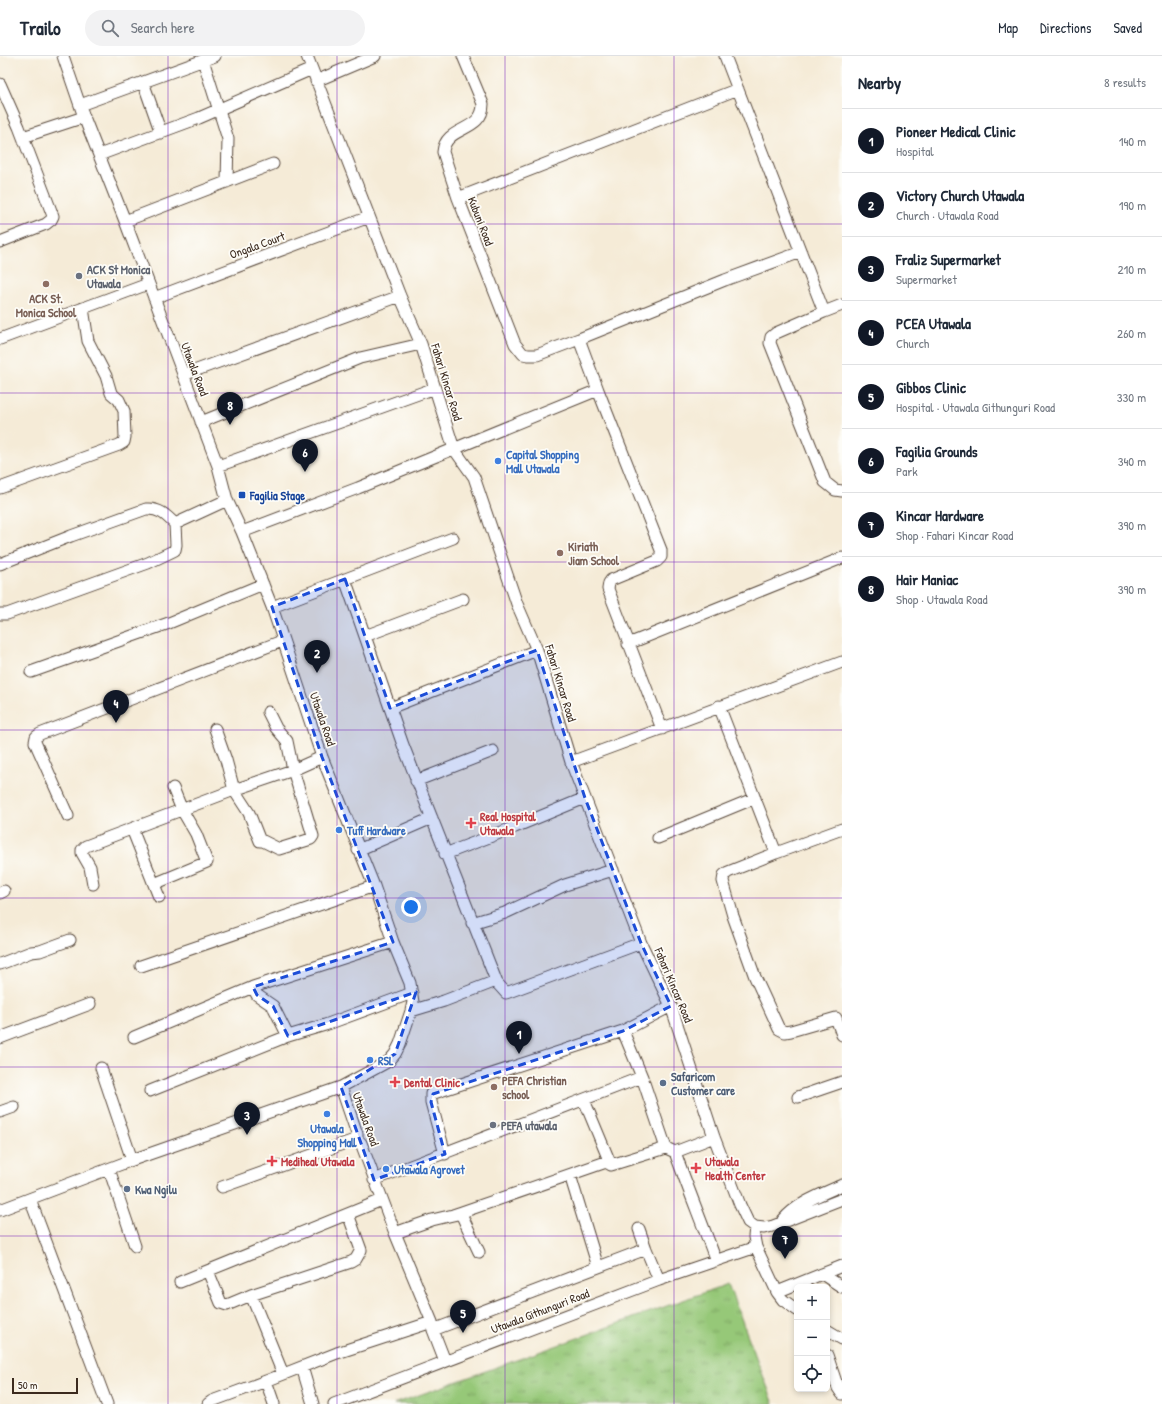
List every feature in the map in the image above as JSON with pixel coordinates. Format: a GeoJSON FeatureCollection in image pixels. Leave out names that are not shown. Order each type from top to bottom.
{"type":"FeatureCollection","features":[{"type":"Feature","properties":{"kind":"street","name":"Utawala Road"},"geometry":{"type":"LineString","coordinates":[[64,56],[84,116],[218,466],[227,500],[242,532],[272,607],[322,757],[358,850],[374,886],[393,942],[410,983],[413,1002],[402,1038],[395,1054],[389,1061],[341,1087],[357,1134],[357,1139],[361,1143],[445,1362]]}},
{"type":"Feature","properties":{"kind":"street"},"geometry":{"type":"LineString","coordinates":[[80,104],[215,56]]}},
{"type":"Feature","properties":{"kind":"street","name":"Fahari Kincar Road"},"geometry":{"type":"LineString","coordinates":[[307,56],[400,296],[421,344],[454,449],[474,477],[517,604],[537,650],[572,762],[585,798],[641,943],[671,1006],[714,1137],[740,1205],[748,1222],[756,1227]]}},
{"type":"Feature","properties":{"kind":"street"},"geometry":{"type":"LineString","coordinates":[[316,81],[375,56]]}},
{"type":"Feature","properties":{"kind":"street","name":"Kubuni Road"},"geometry":{"type":"LineString","coordinates":[[463,56],[483,104],[483,112],[478,121],[448,138],[443,145],[443,152],[458,198],[515,344],[522,354],[528,355],[537,354],[579,340]]}},
{"type":"Feature","properties":{"kind":"street"},"geometry":{"type":"LineString","coordinates":[[725,56],[824,312]]}},
{"type":"Feature","properties":{"kind":"street"},"geometry":{"type":"LineString","coordinates":[[203,60],[228,139],[227,182]]}},
{"type":"Feature","properties":{"kind":"street"},"geometry":{"type":"LineString","coordinates":[[99,155],[161,133],[218,110],[312,69]]}},
{"type":"Feature","properties":{"kind":"street"},"geometry":{"type":"LineString","coordinates":[[143,82],[161,133]]}},
{"type":"Feature","properties":{"kind":"street"},"geometry":{"type":"LineString","coordinates":[[0,84],[23,137],[53,216],[46,224],[0,241]]}},
{"type":"Feature","properties":{"kind":"street"},"geometry":{"type":"LineString","coordinates":[[458,198],[738,89]]}},
{"type":"Feature","properties":{"kind":"street"},"geometry":{"type":"LineString","coordinates":[[23,137],[84,116]]}},
{"type":"Feature","properties":{"kind":"street"},"geometry":{"type":"LineString","coordinates":[[125,221],[273,164]]}},
{"type":"Feature","properties":{"kind":"street","name":"Ongala Court"},"geometry":{"type":"LineString","coordinates":[[154,298],[369,217]]}},
{"type":"Feature","properties":{"kind":"street"},"geometry":{"type":"LineString","coordinates":[[662,729],[608,589],[608,583],[611,580],[657,561],[661,557],[661,550],[579,340],[725,280],[801,252]]}},
{"type":"Feature","properties":{"kind":"street"},"geometry":{"type":"LineString","coordinates":[[0,339],[148,284]]}},
{"type":"Feature","properties":{"kind":"street"},"geometry":{"type":"LineString","coordinates":[[183,375],[400,296]]}},
{"type":"Feature","properties":{"kind":"street"},"geometry":{"type":"LineString","coordinates":[[842,305],[776,333],[772,337],[770,343],[825,482],[835,490],[842,491]]}},
{"type":"Feature","properties":{"kind":"street"},"geometry":{"type":"LineString","coordinates":[[0,488],[124,442],[126,437],[124,411],[119,400],[111,393],[106,376],[88,341],[83,308]]}},
{"type":"Feature","properties":{"kind":"street"},"geometry":{"type":"LineString","coordinates":[[201,422],[360,358],[421,344]]}},
{"type":"Feature","properties":{"kind":"street"},"geometry":{"type":"LineString","coordinates":[[218,466],[435,388]]}},
{"type":"Feature","properties":{"kind":"street"},"geometry":{"type":"LineString","coordinates":[[242,532],[358,488],[598,390]]}},
{"type":"Feature","properties":{"kind":"street"},"geometry":{"type":"LineString","coordinates":[[175,524],[227,500]]}},
{"type":"Feature","properties":{"kind":"street"},"geometry":{"type":"LineString","coordinates":[[0,564],[146,509],[157,510],[165,514],[175,524],[175,550],[148,563],[7,614],[0,614]]}},
{"type":"Feature","properties":{"kind":"street"},"geometry":{"type":"LineString","coordinates":[[272,607],[453,538]]}},
{"type":"Feature","properties":{"kind":"street"},"geometry":{"type":"LineString","coordinates":[[628,644],[842,558]]}},
{"type":"Feature","properties":{"kind":"street"},"geometry":{"type":"LineString","coordinates":[[345,579],[416,781],[496,981],[506,993],[641,943]]}},
{"type":"Feature","properties":{"kind":"street"},"geometry":{"type":"LineString","coordinates":[[31,672],[169,623],[263,584]]}},
{"type":"Feature","properties":{"kind":"street"},"geometry":{"type":"LineString","coordinates":[[366,636],[463,599]]}},
{"type":"Feature","properties":{"kind":"street"},"geometry":{"type":"LineString","coordinates":[[68,816],[35,742],[36,737],[40,734],[282,640]]}},
{"type":"Feature","properties":{"kind":"street"},"geometry":{"type":"LineString","coordinates":[[390,708],[537,650]]}},
{"type":"Feature","properties":{"kind":"street"},"geometry":{"type":"LineString","coordinates":[[572,762],[842,662]]}},
{"type":"Feature","properties":{"kind":"street"},"geometry":{"type":"LineString","coordinates":[[720,706],[776,853]]}},
{"type":"Feature","properties":{"kind":"street"},"geometry":{"type":"LineString","coordinates":[[215,729],[226,760],[234,790],[249,813],[260,841],[264,840],[279,849],[311,839],[313,836],[293,770],[287,740],[276,728],[268,712]]}},
{"type":"Feature","properties":{"kind":"street"},"geometry":{"type":"LineString","coordinates":[[416,781],[493,752]]}},
{"type":"Feature","properties":{"kind":"street"},"geometry":{"type":"LineString","coordinates":[[93,884],[90,867],[82,853],[82,850],[86,846],[234,790],[293,770],[322,757]]}},
{"type":"Feature","properties":{"kind":"street"},"geometry":{"type":"LineString","coordinates":[[154,884],[207,862],[196,834],[182,810],[173,788]]}},
{"type":"Feature","properties":{"kind":"street"},"geometry":{"type":"LineString","coordinates":[[445,854],[516,827],[585,798]]}},
{"type":"Feature","properties":{"kind":"street"},"geometry":{"type":"LineString","coordinates":[[658,838],[755,798]]}},
{"type":"Feature","properties":{"kind":"street"},"geometry":{"type":"LineString","coordinates":[[358,850],[432,818]]}},
{"type":"Feature","properties":{"kind":"street"},"geometry":{"type":"LineString","coordinates":[[132,829],[159,898]]}},
{"type":"Feature","properties":{"kind":"street"},"geometry":{"type":"LineString","coordinates":[[842,829],[728,872],[724,875],[723,880],[733,916],[755,977],[779,1029],[785,1032],[839,1016],[842,1035]]}},
{"type":"Feature","properties":{"kind":"street"},"geometry":{"type":"LineString","coordinates":[[472,923],[505,913],[565,885],[613,870]]}},
{"type":"Feature","properties":{"kind":"street"},"geometry":{"type":"LineString","coordinates":[[141,966],[374,886]]}},
{"type":"Feature","properties":{"kind":"street"},"geometry":{"type":"LineString","coordinates":[[0,964],[31,952],[40,951],[70,940]]}},
{"type":"Feature","properties":{"kind":"street"},"geometry":{"type":"LineString","coordinates":[[134,1037],[253,987],[393,942]]}},
{"type":"Feature","properties":{"kind":"street"},"geometry":{"type":"LineString","coordinates":[[411,1011],[444,1001],[496,981]]}},
{"type":"Feature","properties":{"kind":"street"},"geometry":{"type":"LineString","coordinates":[[253,987],[257,995],[273,1006],[288,1036]]}},
{"type":"Feature","properties":{"kind":"street"},"geometry":{"type":"LineString","coordinates":[[150,1091],[288,1036],[325,1025],[412,993]]}},
{"type":"Feature","properties":{"kind":"street"},"geometry":{"type":"LineString","coordinates":[[0,1038],[90,1004]]}},
{"type":"Feature","properties":{"kind":"street"},"geometry":{"type":"LineString","coordinates":[[445,1154],[431,1102],[431,1094],[623,1031],[671,1006]]}},
{"type":"Feature","properties":{"kind":"street"},"geometry":{"type":"LineString","coordinates":[[623,1031],[671,1150],[701,1219],[716,1261]]}},
{"type":"Feature","properties":{"kind":"street"},"geometry":{"type":"LineString","coordinates":[[101,1068],[132,1160]]}},
{"type":"Feature","properties":{"kind":"street"},"geometry":{"type":"LineString","coordinates":[[374,1180],[445,1154],[642,1077]]}},
{"type":"Feature","properties":{"kind":"street"},"geometry":{"type":"LineString","coordinates":[[798,1097],[842,1082]]}},
{"type":"Feature","properties":{"kind":"street"},"geometry":{"type":"LineString","coordinates":[[0,1210],[132,1160],[341,1087]]}},
{"type":"Feature","properties":{"kind":"street"},"geometry":{"type":"LineString","coordinates":[[584,1100],[611,1165]]}},
{"type":"Feature","properties":{"kind":"street"},"geometry":{"type":"LineString","coordinates":[[0,1112],[14,1107]]}},
{"type":"Feature","properties":{"kind":"street"},"geometry":{"type":"LineString","coordinates":[[395,1233],[432,1220],[453,1216],[606,1162],[611,1165],[671,1150],[714,1137]]}},
{"type":"Feature","properties":{"kind":"street"},"geometry":{"type":"LineString","coordinates":[[222,1187],[357,1139]]}},
{"type":"Feature","properties":{"kind":"street"},"geometry":{"type":"LineString","coordinates":[[109,1169],[135,1246]]}},
{"type":"Feature","properties":{"kind":"street"},"geometry":{"type":"LineString","coordinates":[[570,1175],[598,1267]]}},
{"type":"Feature","properties":{"kind":"street"},"geometry":{"type":"LineString","coordinates":[[781,1223],[794,1209],[837,1187],[840,1200],[781,1223],[764,1228],[756,1227],[754,1237],[756,1247],[777,1292],[783,1300],[794,1308]]}},
{"type":"Feature","properties":{"kind":"street"},"geometry":{"type":"LineString","coordinates":[[30,1198],[107,1404]]}},
{"type":"Feature","properties":{"kind":"street"},"geometry":{"type":"LineString","coordinates":[[180,1282],[382,1200]]}},
{"type":"Feature","properties":{"kind":"street"},"geometry":{"type":"LineString","coordinates":[[462,1212],[479,1252]]}},
{"type":"Feature","properties":{"kind":"street"},"geometry":{"type":"LineString","coordinates":[[208,1271],[221,1303],[227,1305],[250,1295],[351,1262],[356,1258],[361,1250],[348,1214]]}},
{"type":"Feature","properties":{"kind":"street"},"geometry":{"type":"LineString","coordinates":[[639,1229],[659,1280]]}},
{"type":"Feature","properties":{"kind":"street","name":"Utawala Githunguri Road"},"geometry":{"type":"LineString","coordinates":[[334,1404],[659,1280],[756,1247]]}},
{"type":"Feature","properties":{"kind":"street"},"geometry":{"type":"LineString","coordinates":[[208,1404],[212,1401],[337,1353],[432,1326],[646,1250]]}},
{"type":"Feature","properties":{"kind":"street"},"geometry":{"type":"LineString","coordinates":[[777,1292],[842,1266]]}},
{"type":"Feature","properties":{"kind":"street"},"geometry":{"type":"LineString","coordinates":[[822,1274],[842,1288]]}},
{"type":"Feature","properties":{"kind":"street"},"geometry":{"type":"LineString","coordinates":[[250,1295],[283,1374]]}},
{"type":"Feature","properties":{"kind":"street"},"geometry":{"type":"LineString","coordinates":[[830,1332],[842,1339]]}},
{"type":"Feature","properties":{"kind":"street"},"geometry":{"type":"LineString","coordinates":[[827,1356],[838,1388],[842,1394]]}},
{"type":"Feature","properties":{"kind":"street"},"geometry":{"type":"LineString","coordinates":[[302,1367],[314,1404]]}},
{"type":"Feature","properties":{"kind":"street"},"geometry":{"type":"LineString","coordinates":[[266,1381],[274,1404]]}},
{"type":"Feature","properties":{"kind":"highlighted area"},"geometry":{"type":"Polygon","coordinates":[[[345,579],[390,708],[537,650],[585,798],[641,943],[671,1006],[623,1031],[433,1094],[431,1102],[445,1154],[374,1180],[341,1087],[395,1054],[416,992],[288,1036],[273,1006],[257,995],[253,987],[393,942],[322,757],[272,607],[345,579]]]}},
{"type":"Feature","properties":{"kind":"green space"},"geometry":{"type":"Polygon","coordinates":[[[728,1284],[774,1404],[394,1404],[728,1284]]]}},
{"type":"Feature","properties":{"kind":"place","name":"ACK St Monica Utawala"},"geometry":{"type":"Point","coordinates":[79,276]}},
{"type":"Feature","properties":{"kind":"place","name":"ACK St. Monica School"},"geometry":{"type":"Point","coordinates":[46,284]}},
{"type":"Feature","properties":{"kind":"place","name":"Hair Maniac"},"geometry":{"type":"Point","coordinates":[230,425]}},
{"type":"Feature","properties":{"kind":"place","name":"Capital Shopping Mall Utawala"},"geometry":{"type":"Point","coordinates":[498,461]}},
{"type":"Feature","properties":{"kind":"place","name":"Fagilia Grounds"},"geometry":{"type":"Point","coordinates":[305,472]}},
{"type":"Feature","properties":{"kind":"place","name":"Fagilia Stage"},"geometry":{"type":"Point","coordinates":[242,495]}},
{"type":"Feature","properties":{"kind":"place","name":"Kiriath Jiam School"},"geometry":{"type":"Point","coordinates":[560,553]}},
{"type":"Feature","properties":{"kind":"place","name":"Victory Church Utawala"},"geometry":{"type":"Point","coordinates":[317,673]}},
{"type":"Feature","properties":{"kind":"place","name":"PCEA Utawala"},"geometry":{"type":"Point","coordinates":[116,723]}},
{"type":"Feature","properties":{"kind":"place","name":"Real Hospital Utawala"},"geometry":{"type":"Point","coordinates":[471,823]}},
{"type":"Feature","properties":{"kind":"place","name":"Tuff Hardware"},"geometry":{"type":"Point","coordinates":[339,830]}},
{"type":"Feature","properties":{"kind":"place","name":"Pioneer Medical Clinic"},"geometry":{"type":"Point","coordinates":[519,1054]}},
{"type":"Feature","properties":{"kind":"place","name":"RSL"},"geometry":{"type":"Point","coordinates":[370,1060]}},
{"type":"Feature","properties":{"kind":"place","name":"Dental Clinic"},"geometry":{"type":"Point","coordinates":[395,1082]}},
{"type":"Feature","properties":{"kind":"place","name":"Safaricom Customer care"},"geometry":{"type":"Point","coordinates":[663,1083]}},
{"type":"Feature","properties":{"kind":"place","name":"PEFA Christian school"},"geometry":{"type":"Point","coordinates":[494,1087]}},
{"type":"Feature","properties":{"kind":"place","name":"Utawala Shopping Mall"},"geometry":{"type":"Point","coordinates":[327,1114]}},
{"type":"Feature","properties":{"kind":"place","name":"PEFA utawala"},"geometry":{"type":"Point","coordinates":[493,1125]}},
{"type":"Feature","properties":{"kind":"place","name":"Fraliz Supermarket"},"geometry":{"type":"Point","coordinates":[247,1135]}},
{"type":"Feature","properties":{"kind":"place","name":"Mediheal Utawala"},"geometry":{"type":"Point","coordinates":[272,1161]}},
{"type":"Feature","properties":{"kind":"place","name":"Utawala Health Center"},"geometry":{"type":"Point","coordinates":[696,1168]}},
{"type":"Feature","properties":{"kind":"place","name":"Utawala Agrovet"},"geometry":{"type":"Point","coordinates":[386,1169]}},
{"type":"Feature","properties":{"kind":"place","name":"Kwa Ngilu"},"geometry":{"type":"Point","coordinates":[127,1189]}},
{"type":"Feature","properties":{"kind":"place","name":"Kincar Hardware"},"geometry":{"type":"Point","coordinates":[785,1259]}},
{"type":"Feature","properties":{"kind":"place","name":"Gibbos Clinic"},"geometry":{"type":"Point","coordinates":[463,1333]}}]}
